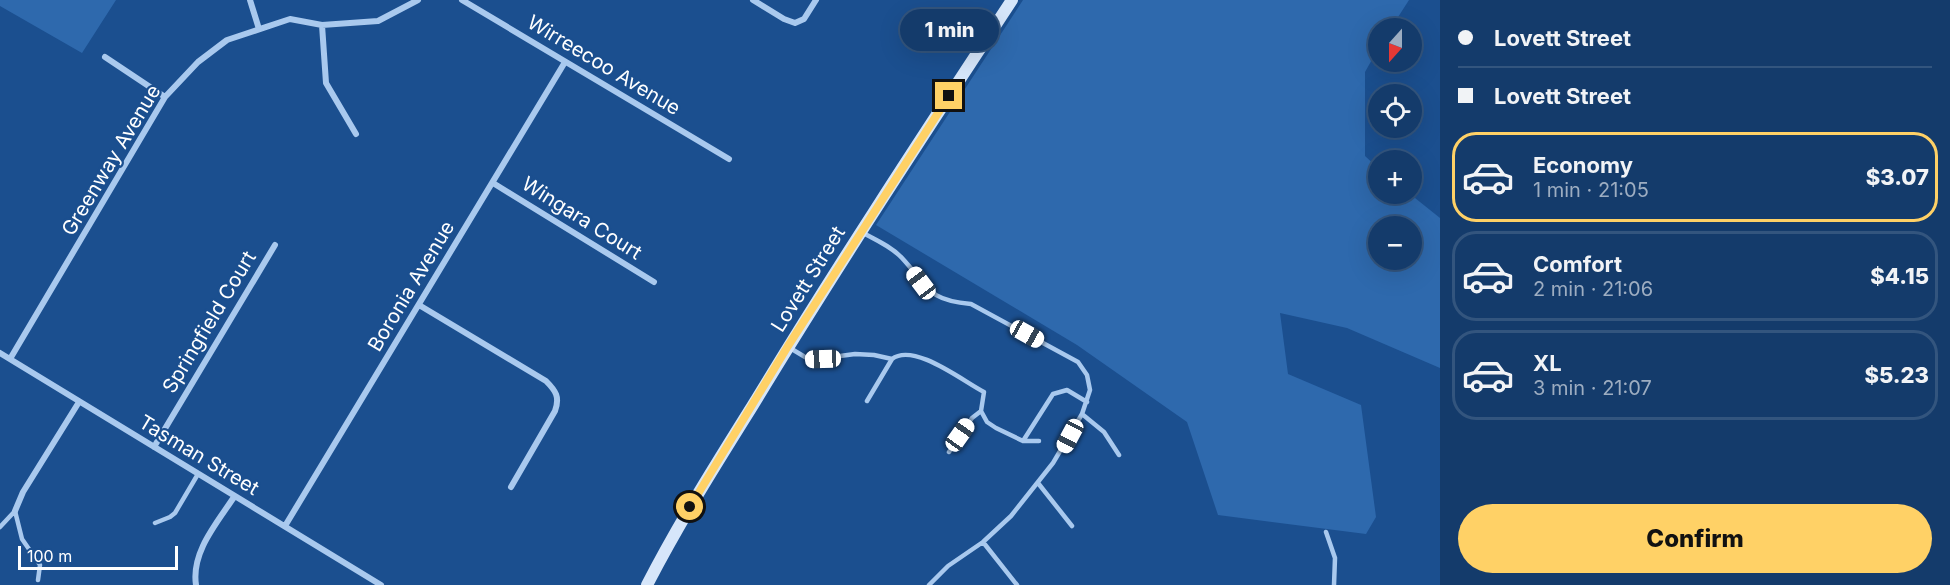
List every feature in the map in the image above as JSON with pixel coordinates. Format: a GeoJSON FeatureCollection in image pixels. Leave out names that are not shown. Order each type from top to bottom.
{"type":"FeatureCollection","features":[{"type":"Feature","properties":{"kind":"street"},"geometry":{"type":"LineString","coordinates":[[250,0],[259,29]]}},
{"type":"Feature","properties":{"kind":"street","name":"Greenway Avenue"},"geometry":{"type":"LineString","coordinates":[[10,359],[165,97],[198,62],[227,40],[290,19],[322,25],[378,21],[418,0]]}},
{"type":"Feature","properties":{"kind":"street","name":"Wirreecoo Avenue"},"geometry":{"type":"LineString","coordinates":[[462,0],[729,159]]}},
{"type":"Feature","properties":{"kind":"street"},"geometry":{"type":"LineString","coordinates":[[753,0],[795,23],[804,20],[816,0]]}},
{"type":"Feature","properties":{"kind":"street","name":"Lovett Street"},"geometry":{"type":"LineString","coordinates":[[647,585],[670,540],[788,346],[1012,0]]}},
{"type":"Feature","properties":{"kind":"street"},"geometry":{"type":"LineString","coordinates":[[322,25],[326,82],[356,134]]}},
{"type":"Feature","properties":{"kind":"street"},"geometry":{"type":"LineString","coordinates":[[105,57],[165,97]]}},
{"type":"Feature","properties":{"kind":"street","name":"Boronia Avenue"},"geometry":{"type":"LineString","coordinates":[[285,526],[565,62]]}},
{"type":"Feature","properties":{"kind":"street","name":"Wingara Court"},"geometry":{"type":"LineString","coordinates":[[493,183],[654,282]]}},
{"type":"Feature","properties":{"kind":"street","name":"Springfield Court"},"geometry":{"type":"LineString","coordinates":[[154,447],[275,245]]}},
{"type":"Feature","properties":{"kind":"street"},"geometry":{"type":"LineString","coordinates":[[419,305],[546,381],[555,390],[558,400],[555,411],[511,487]]}},
{"type":"Feature","properties":{"kind":"street","name":"Tasman Street"},"geometry":{"type":"LineString","coordinates":[[0,353],[381,585]]}},
{"type":"Feature","properties":{"kind":"street"},"geometry":{"type":"LineString","coordinates":[[15,511],[22,492],[79,402]]}},
{"type":"Feature","properties":{"kind":"street"},"geometry":{"type":"LineString","coordinates":[[196,585],[194,575],[199,551],[234,496]]}},
{"type":"Feature","properties":{"kind":"lane"},"geometry":{"type":"LineString","coordinates":[[861,231],[901,256],[933,295],[953,303],[971,304],[1078,362],[1087,375],[1090,390],[1082,414],[1064,447],[1011,516],[983,542],[958,557],[929,585]]}},
{"type":"Feature","properties":{"kind":"lane"},"geometry":{"type":"LineString","coordinates":[[788,346],[810,360],[855,354],[892,359]]}},
{"type":"Feature","properties":{"kind":"lane"},"geometry":{"type":"LineString","coordinates":[[867,401],[892,359],[896,355],[904,354],[952,371],[984,392],[981,411],[987,422],[1023,441],[1039,441]]}},
{"type":"Feature","properties":{"kind":"lane"},"geometry":{"type":"LineString","coordinates":[[1023,441],[1053,394],[1067,390],[1087,402]]}},
{"type":"Feature","properties":{"kind":"lane"},"geometry":{"type":"LineString","coordinates":[[949,452],[972,418],[981,411]]}},
{"type":"Feature","properties":{"kind":"lane"},"geometry":{"type":"LineString","coordinates":[[1082,414],[1104,432],[1119,455]]}},
{"type":"Feature","properties":{"kind":"lane"},"geometry":{"type":"LineString","coordinates":[[155,523],[175,513],[198,474]]}},
{"type":"Feature","properties":{"kind":"lane"},"geometry":{"type":"LineString","coordinates":[[1038,483],[1072,526]]}},
{"type":"Feature","properties":{"kind":"lane"},"geometry":{"type":"LineString","coordinates":[[0,527],[15,511]]}},
{"type":"Feature","properties":{"kind":"lane"},"geometry":{"type":"LineString","coordinates":[[15,511],[22,539],[40,565],[38,580]]}},
{"type":"Feature","properties":{"kind":"lane"},"geometry":{"type":"LineString","coordinates":[[1326,532],[1335,558],[1334,585]]}},
{"type":"Feature","properties":{"kind":"lane"},"geometry":{"type":"LineString","coordinates":[[983,542],[1017,585]]}},
{"type":"Feature","properties":{"kind":"shaded area"},"geometry":{"type":"Polygon","coordinates":[[[0,0],[116,0],[82,53],[0,6],[0,0]]]}},
{"type":"Feature","properties":{"kind":"shaded area"},"geometry":{"type":"Polygon","coordinates":[[[1023,0],[1409,0],[1397,18],[1368,18],[1368,67],[1365,72],[1365,156],[1368,159],[1368,204],[1422,204],[1440,218],[1440,368],[1347,328],[1280,313],[1288,374],[1361,405],[1376,517],[1366,534],[1218,515],[1187,422],[1077,345],[876,225],[1023,0]]]}},
{"type":"Feature","properties":{"kind":"route"},"geometry":{"type":"LineString","coordinates":[[690,507],[788,346],[949,96]]}}]}
